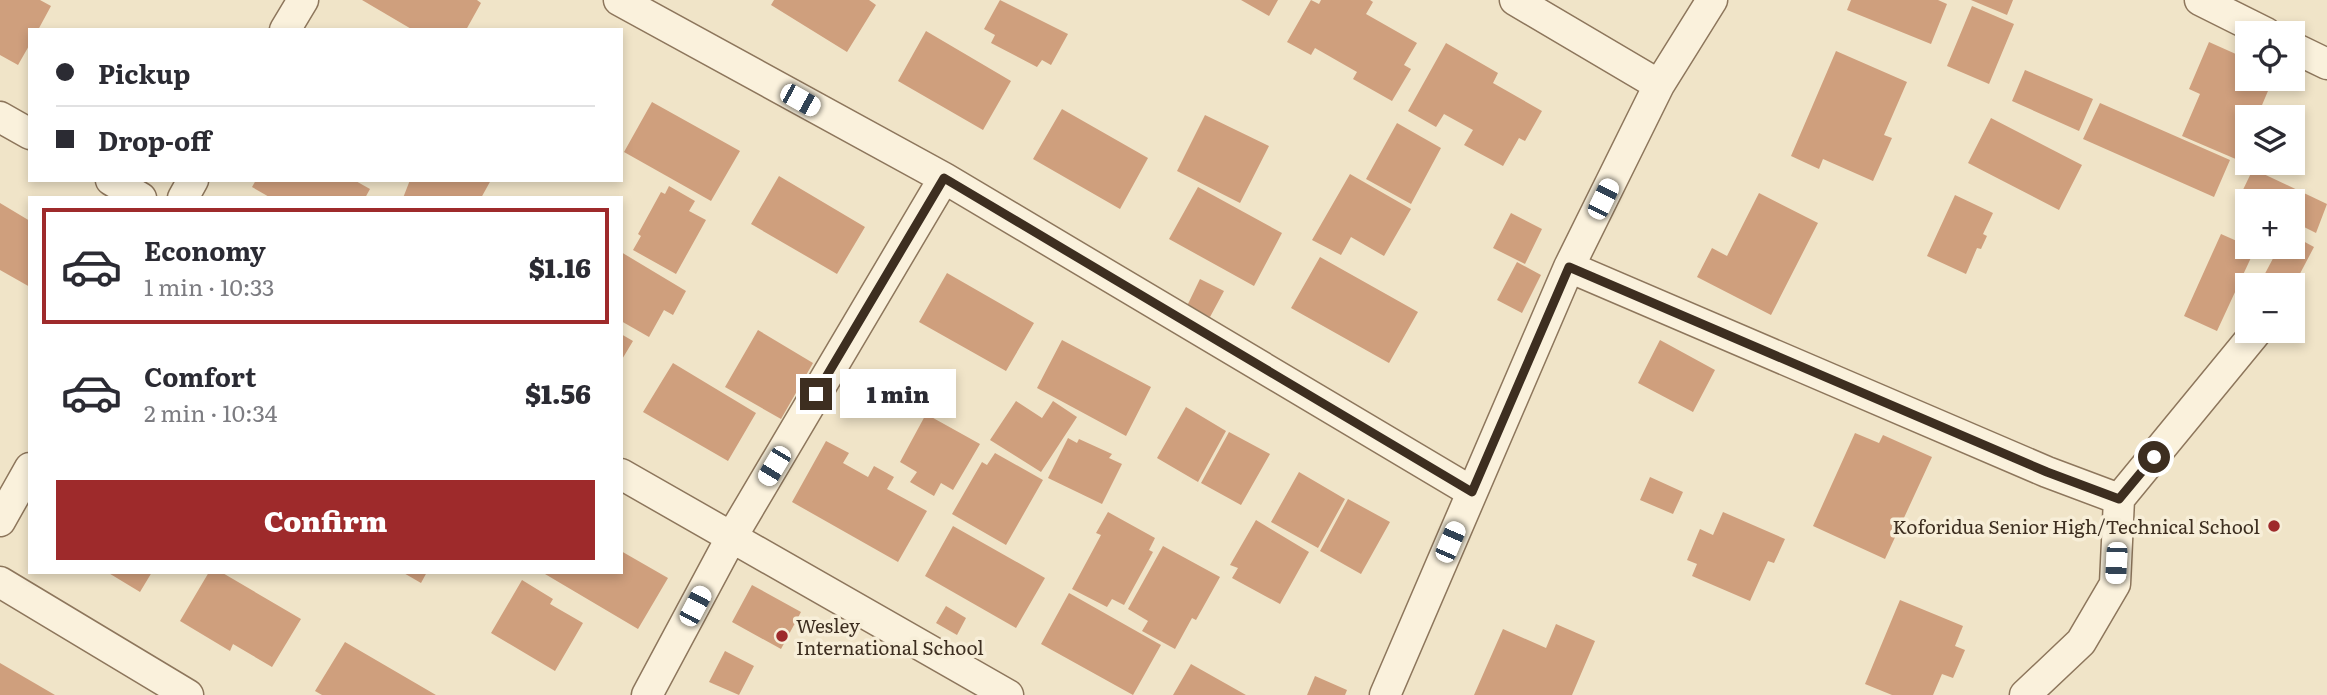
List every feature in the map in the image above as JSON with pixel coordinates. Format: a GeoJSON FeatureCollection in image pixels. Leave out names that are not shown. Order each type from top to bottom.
{"type":"FeatureCollection","features":[{"type":"Feature","properties":{"kind":"street"},"geometry":{"type":"LineString","coordinates":[[286,28],[303,0]]}},
{"type":"Feature","properties":{"kind":"street"},"geometry":{"type":"LineString","coordinates":[[620,0],[944,178],[1472,492]]}},
{"type":"Feature","properties":{"kind":"street"},"geometry":{"type":"LineString","coordinates":[[1516,0],[1658,85]]}},
{"type":"Feature","properties":{"kind":"street"},"geometry":{"type":"LineString","coordinates":[[1385,695],[1569,267],[1658,85],[1712,0]]}},
{"type":"Feature","properties":{"kind":"street"},"geometry":{"type":"LineString","coordinates":[[2200,0],[2242,21]]}},
{"type":"Feature","properties":{"kind":"street"},"geometry":{"type":"LineString","coordinates":[[2305,53],[2327,64]]}},
{"type":"Feature","properties":{"kind":"street"},"geometry":{"type":"LineString","coordinates":[[0,117],[28,133]]}},
{"type":"Feature","properties":{"kind":"street"},"geometry":{"type":"LineString","coordinates":[[647,695],[731,538],[944,178]]}},
{"type":"Feature","properties":{"kind":"street"},"geometry":{"type":"LineString","coordinates":[[114,182],[138,196]]}},
{"type":"Feature","properties":{"kind":"street"},"geometry":{"type":"LineString","coordinates":[[1569,267],[2047,472],[2119,499]]}},
{"type":"Feature","properties":{"kind":"street"},"geometry":{"type":"LineString","coordinates":[[2025,695],[2081,642],[2115,584],[2119,499],[2247,343]]}},
{"type":"Feature","properties":{"kind":"street"},"geometry":{"type":"LineString","coordinates":[[0,521],[28,472]]}},
{"type":"Feature","properties":{"kind":"street"},"geometry":{"type":"LineString","coordinates":[[623,475],[1008,695]]}},
{"type":"Feature","properties":{"kind":"street"},"geometry":{"type":"LineString","coordinates":[[0,582],[188,695]]}},
{"type":"Feature","properties":{"kind":"building"},"geometry":{"type":"Polygon","coordinates":[[[0,0],[40,0],[51,6],[39,28],[28,28],[28,48],[18,65],[0,55],[0,0]]]}},
{"type":"Feature","properties":{"kind":"building"},"geometry":{"type":"Polygon","coordinates":[[[362,0],[477,0],[481,3],[467,28],[410,28],[362,0]]]}},
{"type":"Feature","properties":{"kind":"building"},"geometry":{"type":"Polygon","coordinates":[[[774,0],[869,0],[876,5],[847,52],[771,5],[774,0]]]}},
{"type":"Feature","properties":{"kind":"building"},"geometry":{"type":"Polygon","coordinates":[[[1000,0],[1068,34],[1051,65],[1042,60],[1037,67],[991,43],[995,35],[984,29],[1000,0]]]}},
{"type":"Feature","properties":{"kind":"building"},"geometry":{"type":"Polygon","coordinates":[[[1241,0],[1278,0],[1269,16],[1241,0]]]}},
{"type":"Feature","properties":{"kind":"building"},"geometry":{"type":"Polygon","coordinates":[[[1311,0],[1319,4],[1321,0],[1370,0],[1373,2],[1366,14],[1417,43],[1404,65],[1411,69],[1392,101],[1353,79],[1357,72],[1315,48],[1311,55],[1287,42],[1311,0]]]}},
{"type":"Feature","properties":{"kind":"building"},"geometry":{"type":"Polygon","coordinates":[[[1851,0],[1938,0],[1947,4],[1931,44],[1847,10],[1851,0]]]}},
{"type":"Feature","properties":{"kind":"building"},"geometry":{"type":"Polygon","coordinates":[[[1971,0],[2013,0],[2007,15],[1971,0]]]}},
{"type":"Feature","properties":{"kind":"building"},"geometry":{"type":"Polygon","coordinates":[[[1972,6],[2014,24],[1989,84],[1947,66],[1972,6]]]}},
{"type":"Feature","properties":{"kind":"building"},"geometry":{"type":"Polygon","coordinates":[[[926,31],[1011,81],[983,130],[898,81],[926,31]]]}},
{"type":"Feature","properties":{"kind":"building"},"geometry":{"type":"Polygon","coordinates":[[[2209,42],[2235,54],[2235,91],[2268,91],[2262,105],[2235,105],[2235,159],[2182,136],[2200,94],[2189,89],[2209,42]]]}},
{"type":"Feature","properties":{"kind":"building"},"geometry":{"type":"Polygon","coordinates":[[[1446,43],[1498,73],[1493,83],[1542,111],[1525,141],[1519,138],[1503,166],[1464,145],[1473,130],[1444,114],[1436,127],[1408,111],[1446,43]]]}},
{"type":"Feature","properties":{"kind":"building"},"geometry":{"type":"Polygon","coordinates":[[[1836,51],[1907,82],[1884,135],[1892,138],[1873,181],[1823,159],[1819,169],[1791,156],[1836,51]]]}},
{"type":"Feature","properties":{"kind":"building"},"geometry":{"type":"Polygon","coordinates":[[[2025,70],[2093,99],[2079,131],[2012,101],[2025,70]]]}},
{"type":"Feature","properties":{"kind":"building"},"geometry":{"type":"Polygon","coordinates":[[[652,102],[740,151],[711,201],[624,152],[652,102]]]}},
{"type":"Feature","properties":{"kind":"building"},"geometry":{"type":"Polygon","coordinates":[[[2100,103],[2230,160],[2214,197],[2083,139],[2100,103]]]}},
{"type":"Feature","properties":{"kind":"building"},"geometry":{"type":"Polygon","coordinates":[[[1062,109],[1148,158],[1120,209],[1033,159],[1062,109]]]}},
{"type":"Feature","properties":{"kind":"building"},"geometry":{"type":"Polygon","coordinates":[[[1205,115],[1269,146],[1240,203],[1177,171],[1205,115]]]}},
{"type":"Feature","properties":{"kind":"building"},"geometry":{"type":"Polygon","coordinates":[[[1991,118],[2082,165],[2059,210],[1968,163],[1991,118]]]}},
{"type":"Feature","properties":{"kind":"building"},"geometry":{"type":"Polygon","coordinates":[[[1397,123],[1441,148],[1411,204],[1366,179],[1397,123]]]}},
{"type":"Feature","properties":{"kind":"building"},"geometry":{"type":"Polygon","coordinates":[[[1350,174],[1411,209],[1384,256],[1351,237],[1341,255],[1312,240],[1350,174]]]}},
{"type":"Feature","properties":{"kind":"building"},"geometry":{"type":"Polygon","coordinates":[[[2250,175],[2266,175],[2295,189],[2243,189],[2250,175]]]}},
{"type":"Feature","properties":{"kind":"building"},"geometry":{"type":"Polygon","coordinates":[[[779,176],[865,227],[837,274],[751,224],[779,176]]]}},
{"type":"Feature","properties":{"kind":"building"},"geometry":{"type":"Polygon","coordinates":[[[255,182],[358,182],[370,189],[366,196],[268,196],[252,187],[255,182]]]}},
{"type":"Feature","properties":{"kind":"building"},"geometry":{"type":"Polygon","coordinates":[[[409,182],[490,182],[482,196],[404,196],[409,182]]]}},
{"type":"Feature","properties":{"kind":"building"},"geometry":{"type":"Polygon","coordinates":[[[669,186],[695,201],[689,211],[706,220],[676,274],[633,250],[641,236],[638,234],[661,192],[665,194],[669,186]]]}},
{"type":"Feature","properties":{"kind":"building"},"geometry":{"type":"Polygon","coordinates":[[[1198,187],[1282,233],[1254,286],[1169,239],[1198,187]]]}},
{"type":"Feature","properties":{"kind":"building"},"geometry":{"type":"Polygon","coordinates":[[[1759,193],[1818,223],[1771,315],[1697,277],[1712,248],[1727,256],[1759,193]]]}},
{"type":"Feature","properties":{"kind":"building"},"geometry":{"type":"Polygon","coordinates":[[[2305,194],[2327,204],[2316,233],[2305,228],[2305,194]]]}},
{"type":"Feature","properties":{"kind":"building"},"geometry":{"type":"Polygon","coordinates":[[[1955,195],[1993,213],[1983,234],[1987,236],[1981,249],[1977,248],[1966,274],[1927,256],[1955,195]]]}},
{"type":"Feature","properties":{"kind":"building"},"geometry":{"type":"Polygon","coordinates":[[[0,203],[28,220],[28,286],[0,270],[0,203]]]}},
{"type":"Feature","properties":{"kind":"building"},"geometry":{"type":"Polygon","coordinates":[[[1511,213],[1542,229],[1525,264],[1493,248],[1511,213]]]}},
{"type":"Feature","properties":{"kind":"building"},"geometry":{"type":"Polygon","coordinates":[[[2221,234],[2235,240],[2235,259],[2250,259],[2244,273],[2235,273],[2235,292],[2217,331],[2184,316],[2221,234]]]}},
{"type":"Feature","properties":{"kind":"building"},"geometry":{"type":"Polygon","coordinates":[[[2305,242],[2314,247],[2300,273],[2265,273],[2273,259],[2305,259],[2305,242]]]}},
{"type":"Feature","properties":{"kind":"building"},"geometry":{"type":"Polygon","coordinates":[[[623,253],[686,291],[673,315],[664,310],[649,337],[623,322],[623,253]]]}},
{"type":"Feature","properties":{"kind":"building"},"geometry":{"type":"Polygon","coordinates":[[[1320,257],[1418,312],[1389,363],[1291,308],[1320,257]]]}},
{"type":"Feature","properties":{"kind":"building"},"geometry":{"type":"Polygon","coordinates":[[[1517,262],[1541,275],[1522,313],[1497,300],[1517,262]]]}},
{"type":"Feature","properties":{"kind":"building"},"geometry":{"type":"Polygon","coordinates":[[[947,273],[1034,323],[1006,371],[919,322],[947,273]]]}},
{"type":"Feature","properties":{"kind":"building"},"geometry":{"type":"Polygon","coordinates":[[[1200,279],[1224,291],[1210,317],[1187,306],[1200,279]]]}},
{"type":"Feature","properties":{"kind":"building"},"geometry":{"type":"Polygon","coordinates":[[[758,330],[813,363],[781,419],[725,387],[758,330]]]}},
{"type":"Feature","properties":{"kind":"building"},"geometry":{"type":"Polygon","coordinates":[[[623,335],[633,341],[623,358],[623,335]]]}},
{"type":"Feature","properties":{"kind":"building"},"geometry":{"type":"Polygon","coordinates":[[[1062,340],[1151,387],[1126,436],[1037,388],[1062,340]]]}},
{"type":"Feature","properties":{"kind":"building"},"geometry":{"type":"Polygon","coordinates":[[[1660,340],[1715,370],[1693,412],[1638,383],[1660,340]]]}},
{"type":"Feature","properties":{"kind":"building"},"geometry":{"type":"Polygon","coordinates":[[[673,363],[756,413],[728,461],[643,412],[673,363]]]}},
{"type":"Feature","properties":{"kind":"building"},"geometry":{"type":"Polygon","coordinates":[[[1016,401],[1042,418],[1053,401],[1077,417],[1041,472],[990,440],[1016,401]]]}},
{"type":"Feature","properties":{"kind":"building"},"geometry":{"type":"Polygon","coordinates":[[[1186,407],[1226,431],[1198,482],[1157,458],[1186,407]]]}},
{"type":"Feature","properties":{"kind":"building"},"geometry":{"type":"Polygon","coordinates":[[[926,414],[980,444],[953,490],[941,483],[934,496],[910,482],[917,472],[900,462],[926,414]]]}},
{"type":"Feature","properties":{"kind":"building"},"geometry":{"type":"Polygon","coordinates":[[[1229,432],[1270,454],[1241,505],[1201,483],[1229,432]]]}},
{"type":"Feature","properties":{"kind":"building"},"geometry":{"type":"Polygon","coordinates":[[[1855,433],[1879,443],[1883,435],[1932,457],[1885,559],[1813,526],[1855,433]]]}},
{"type":"Feature","properties":{"kind":"building"},"geometry":{"type":"Polygon","coordinates":[[[1068,438],[1077,443],[1079,439],[1112,454],[1109,458],[1122,464],[1102,504],[1048,478],[1068,438]]]}},
{"type":"Feature","properties":{"kind":"building"},"geometry":{"type":"Polygon","coordinates":[[[826,441],[849,453],[843,463],[868,477],[874,466],[894,477],[887,489],[927,511],[898,562],[792,502],[826,441]]]}},
{"type":"Feature","properties":{"kind":"building"},"geometry":{"type":"Polygon","coordinates":[[[995,453],[1043,480],[1006,545],[952,514],[982,462],[987,465],[995,453]]]}},
{"type":"Feature","properties":{"kind":"building"},"geometry":{"type":"Polygon","coordinates":[[[1299,472],[1345,499],[1318,548],[1271,522],[1299,472]]]}},
{"type":"Feature","properties":{"kind":"building"},"geometry":{"type":"Polygon","coordinates":[[[1650,477],[1683,492],[1673,514],[1640,500],[1650,477]]]}},
{"type":"Feature","properties":{"kind":"building"},"geometry":{"type":"Polygon","coordinates":[[[1348,499],[1390,522],[1361,574],[1320,551],[1348,499]]]}},
{"type":"Feature","properties":{"kind":"building"},"geometry":{"type":"Polygon","coordinates":[[[1108,512],[1155,538],[1149,550],[1153,552],[1124,605],[1112,599],[1107,607],[1072,589],[1101,535],[1096,533],[1108,512]]]}},
{"type":"Feature","properties":{"kind":"building"},"geometry":{"type":"Polygon","coordinates":[[[1723,512],[1785,539],[1774,563],[1768,561],[1750,601],[1692,576],[1697,564],[1687,560],[1700,529],[1713,535],[1723,512]]]}},
{"type":"Feature","properties":{"kind":"building"},"geometry":{"type":"Polygon","coordinates":[[[1256,520],[1309,552],[1280,604],[1232,578],[1238,568],[1230,565],[1256,520]]]}},
{"type":"Feature","properties":{"kind":"building"},"geometry":{"type":"Polygon","coordinates":[[[953,526],[1045,578],[1016,628],[925,576],[953,526]]]}},
{"type":"Feature","properties":{"kind":"building"},"geometry":{"type":"Polygon","coordinates":[[[1163,546],[1220,577],[1196,620],[1192,618],[1175,649],[1142,631],[1148,621],[1128,609],[1163,546]]]}},
{"type":"Feature","properties":{"kind":"building"},"geometry":{"type":"Polygon","coordinates":[[[623,552],[668,578],[638,629],[545,574],[623,574],[623,552]]]}},
{"type":"Feature","properties":{"kind":"building"},"geometry":{"type":"Polygon","coordinates":[[[110,574],[151,574],[140,592],[110,574]]]}},
{"type":"Feature","properties":{"kind":"building"},"geometry":{"type":"Polygon","coordinates":[[[208,574],[224,574],[301,619],[272,667],[233,644],[230,651],[180,621],[208,574]]]}},
{"type":"Feature","properties":{"kind":"building"},"geometry":{"type":"Polygon","coordinates":[[[405,574],[426,574],[421,583],[405,574]]]}},
{"type":"Feature","properties":{"kind":"building"},"geometry":{"type":"Polygon","coordinates":[[[522,580],[553,599],[550,604],[583,623],[555,671],[491,633],[522,580]]]}},
{"type":"Feature","properties":{"kind":"building"},"geometry":{"type":"Polygon","coordinates":[[[752,585],[801,612],[781,649],[732,622],[752,585]]]}},
{"type":"Feature","properties":{"kind":"building"},"geometry":{"type":"Polygon","coordinates":[[[1069,593],[1161,645],[1133,695],[1041,644],[1069,593]]]}},
{"type":"Feature","properties":{"kind":"building"},"geometry":{"type":"Polygon","coordinates":[[[1900,600],[1963,626],[1955,646],[1965,650],[1953,678],[1942,674],[1933,695],[1892,695],[1865,684],[1900,600]]]}},
{"type":"Feature","properties":{"kind":"building"},"geometry":{"type":"Polygon","coordinates":[[[946,606],[966,618],[957,635],[936,623],[946,606]]]}},
{"type":"Feature","properties":{"kind":"building"},"geometry":{"type":"Polygon","coordinates":[[[1556,624],[1595,641],[1572,695],[1474,695],[1503,629],[1546,648],[1556,624]]]}},
{"type":"Feature","properties":{"kind":"building"},"geometry":{"type":"Polygon","coordinates":[[[345,642],[436,695],[322,695],[315,691],[345,642]]]}},
{"type":"Feature","properties":{"kind":"building"},"geometry":{"type":"Polygon","coordinates":[[[725,651],[754,666],[739,695],[709,682],[725,651]]]}},
{"type":"Feature","properties":{"kind":"building"},"geometry":{"type":"Polygon","coordinates":[[[0,663],[55,695],[0,695],[0,663]]]}},
{"type":"Feature","properties":{"kind":"building"},"geometry":{"type":"Polygon","coordinates":[[[1191,664],[1246,695],[1173,695],[1191,664]]]}},
{"type":"Feature","properties":{"kind":"building"},"geometry":{"type":"Polygon","coordinates":[[[1315,676],[1347,690],[1345,695],[1307,695],[1315,676]]]}},
{"type":"Feature","properties":{"kind":"place","name":"Koforidua Senior High/Technical School"},"geometry":{"type":"Point","coordinates":[2274,526]}},
{"type":"Feature","properties":{"kind":"place","name":"Wesley International School"},"geometry":{"type":"Point","coordinates":[782,636]}},
{"type":"Feature","properties":{"kind":"route"},"geometry":{"type":"LineString","coordinates":[[816,394],[944,178],[1472,492],[1569,267],[2047,472],[2119,499],[2154,457]]}}]}
